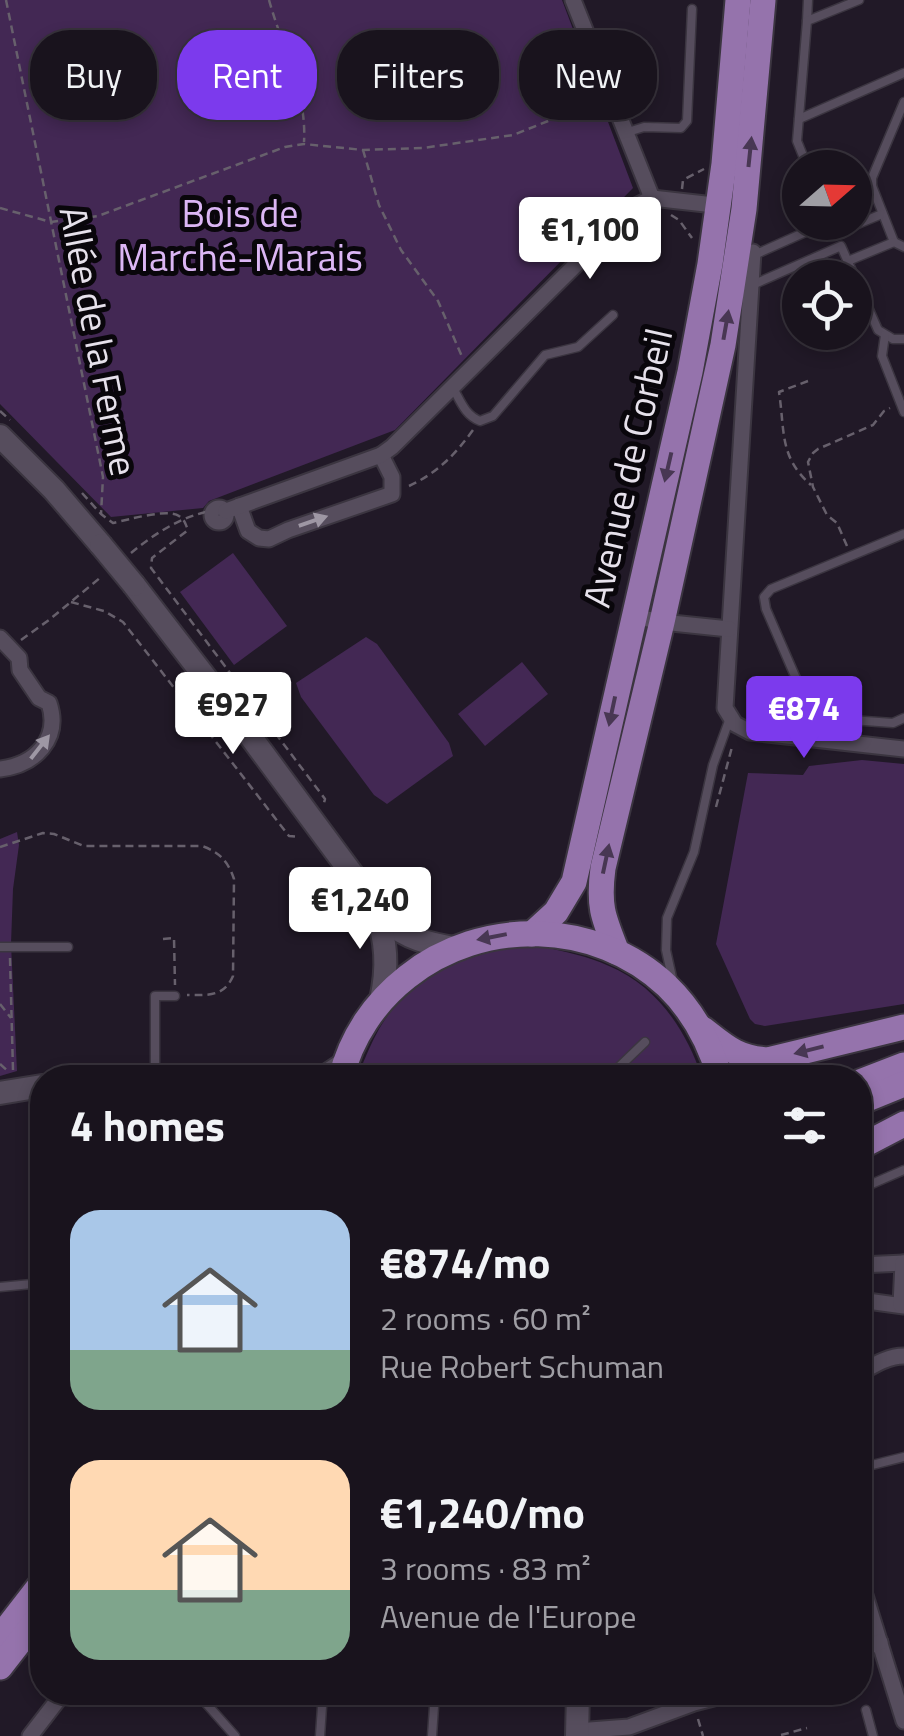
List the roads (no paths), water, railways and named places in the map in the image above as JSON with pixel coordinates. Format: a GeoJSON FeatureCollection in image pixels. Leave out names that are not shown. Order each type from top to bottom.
{"type":"FeatureCollection","features":[{"type":"Feature","properties":{"kind":"main road","name":"Avenue de Corbeil"},"geometry":{"type":"LineString","coordinates":[[532,934],[556,912],[574,882],[690,372],[710,264],[731,207],[730,110],[738,0]]}},
{"type":"Feature","properties":{"kind":"main road"},"geometry":{"type":"LineString","coordinates":[[618,952],[602,916],[601,882],[723,345],[731,207],[763,0]]}},
{"type":"Feature","properties":{"kind":"main road"},"geometry":{"type":"LineString","coordinates":[[10,434],[239,720],[388,921],[404,934],[432,945],[454,948]]}},
{"type":"Feature","properties":{"kind":"main road"},"geometry":{"type":"LineString","coordinates":[[372,902],[386,950],[381,1000]]}},
{"type":"Feature","properties":{"kind":"main road"},"geometry":{"type":"LineString","coordinates":[[341,1065],[381,1000],[420,967],[454,948],[484,938],[532,934],[568,937],[618,952],[663,982],[699,1026],[730,1051],[747,1059],[768,1060],[904,1027]]}},
{"type":"Feature","properties":{"kind":"main road"},"geometry":{"type":"LineString","coordinates":[[699,1026],[715,1065]]}},
{"type":"Feature","properties":{"kind":"main road"},"geometry":{"type":"LineString","coordinates":[[872,1077],[904,1065]]}},
{"type":"Feature","properties":{"kind":"main road"},"geometry":{"type":"LineString","coordinates":[[872,1097],[904,1084]]}},
{"type":"Feature","properties":{"kind":"main road"},"geometry":{"type":"LineString","coordinates":[[872,1141],[904,1124]]}},
{"type":"Feature","properties":{"kind":"main road"},"geometry":{"type":"LineString","coordinates":[[0,1637],[30,1610]]}},
{"type":"Feature","properties":{"kind":"main road"},"geometry":{"type":"LineString","coordinates":[[0,1666],[30,1616]]}},
{"type":"Feature","properties":{"kind":"main road"},"geometry":{"type":"LineString","coordinates":[[577,1733],[578,1705]]}},
{"type":"Feature","properties":{"kind":"street"},"geometry":{"type":"LineString","coordinates":[[573,0],[652,198]]}},
{"type":"Feature","properties":{"kind":"street"},"geometry":{"type":"LineString","coordinates":[[382,455],[392,478],[392,494],[269,539],[248,530],[233,508],[382,455],[634,207],[652,198],[731,207]]}},
{"type":"Feature","properties":{"kind":"street"},"geometry":{"type":"LineString","coordinates":[[752,254],[724,708],[740,728],[750,732],[904,749]]}},
{"type":"Feature","properties":{"kind":"street"},"geometry":{"type":"LineString","coordinates":[[633,616],[729,629]]}},
{"type":"Feature","properties":{"kind":"street"},"geometry":{"type":"LineString","coordinates":[[0,638],[19,658],[20,670],[39,698],[49,702],[53,718],[43,749],[24,763],[0,769]]}},
{"type":"Feature","properties":{"kind":"street"},"geometry":{"type":"LineString","coordinates":[[872,1267],[904,1264],[902,1306],[872,1301]]}},
{"type":"Feature","properties":{"kind":"street"},"geometry":{"type":"LineString","coordinates":[[872,1367],[904,1356]]}},
{"type":"Feature","properties":{"kind":"street"},"geometry":{"type":"LineString","coordinates":[[872,1617],[904,1721]]}},
{"type":"Feature","properties":{"kind":"street"},"geometry":{"type":"LineString","coordinates":[[872,1645],[880,1642]]}},
{"type":"Feature","properties":{"kind":"street"},"geometry":{"type":"LineString","coordinates":[[30,1736],[54,1705]]}},
{"type":"Feature","properties":{"kind":"street"},"geometry":{"type":"LineString","coordinates":[[577,1733],[630,1731],[689,1705]]}},
{"type":"Feature","properties":{"kind":"lane"},"geometry":{"type":"LineString","coordinates":[[801,150],[797,140],[808,0]]}},
{"type":"Feature","properties":{"kind":"lane"},"geometry":{"type":"LineString","coordinates":[[808,22],[859,0]]}},
{"type":"Feature","properties":{"kind":"lane"},"geometry":{"type":"LineString","coordinates":[[626,134],[644,127],[681,128],[687,122],[692,9]]}},
{"type":"Feature","properties":{"kind":"lane"},"geometry":{"type":"LineString","coordinates":[[799,119],[902,74],[904,85]]}},
{"type":"Feature","properties":{"kind":"lane"},"geometry":{"type":"LineString","coordinates":[[872,178],[904,102]]}},
{"type":"Feature","properties":{"kind":"lane"},"geometry":{"type":"LineString","coordinates":[[851,260],[899,245],[872,186]]}},
{"type":"Feature","properties":{"kind":"lane"},"geometry":{"type":"LineString","coordinates":[[872,218],[882,214]]}},
{"type":"Feature","properties":{"kind":"lane"},"geometry":{"type":"LineString","coordinates":[[752,254],[786,240]]}},
{"type":"Feature","properties":{"kind":"lane"},"geometry":{"type":"LineString","coordinates":[[839,240],[848,260]]}},
{"type":"Feature","properties":{"kind":"lane"},"geometry":{"type":"LineString","coordinates":[[750,286],[842,246]]}},
{"type":"Feature","properties":{"kind":"lane"},"geometry":{"type":"LineString","coordinates":[[452,386],[466,412],[480,422],[493,416],[545,354],[578,347],[613,315]]}},
{"type":"Feature","properties":{"kind":"lane"},"geometry":{"type":"LineString","coordinates":[[872,316],[885,335],[904,339]]}},
{"type":"Feature","properties":{"kind":"lane"},"geometry":{"type":"LineString","coordinates":[[885,335],[882,356],[902,408]]}},
{"type":"Feature","properties":{"kind":"lane"},"geometry":{"type":"LineString","coordinates":[[904,534],[771,589],[764,597],[811,713],[816,717],[894,723],[904,718]]}},
{"type":"Feature","properties":{"kind":"lane"},"geometry":{"type":"LineString","coordinates":[[672,991],[666,950],[667,918],[694,852],[714,764],[730,718]]}},
{"type":"Feature","properties":{"kind":"lane"},"geometry":{"type":"LineString","coordinates":[[5,947],[68,947]]}},
{"type":"Feature","properties":{"kind":"lane"},"geometry":{"type":"LineString","coordinates":[[155,1065],[155,996],[175,996]]}},
{"type":"Feature","properties":{"kind":"lane"},"geometry":{"type":"LineString","coordinates":[[621,1065],[644,1042]]}},
{"type":"Feature","properties":{"kind":"lane"},"geometry":{"type":"LineString","coordinates":[[872,1184],[904,1170]]}},
{"type":"Feature","properties":{"kind":"lane"},"geometry":{"type":"LineString","coordinates":[[0,1287],[30,1284]]}},
{"type":"Feature","properties":{"kind":"lane"},"geometry":{"type":"LineString","coordinates":[[872,1465],[904,1457]]}},
{"type":"Feature","properties":{"kind":"lane"},"geometry":{"type":"LineString","coordinates":[[208,1705],[236,1736]]}},
{"type":"Feature","properties":{"kind":"lane"},"geometry":{"type":"LineString","coordinates":[[320,1736],[321,1705]]}},
{"type":"Feature","properties":{"kind":"lane"},"geometry":{"type":"LineString","coordinates":[[432,1736],[434,1705]]}},
{"type":"Feature","properties":{"kind":"lane"},"geometry":{"type":"LineString","coordinates":[[866,1710],[873,1736]]}},
{"type":"Feature","properties":{"kind":"park label","name":"Bois de Marché-Marais"},"geometry":{"type":"Point","coordinates":[240,236]}}]}
